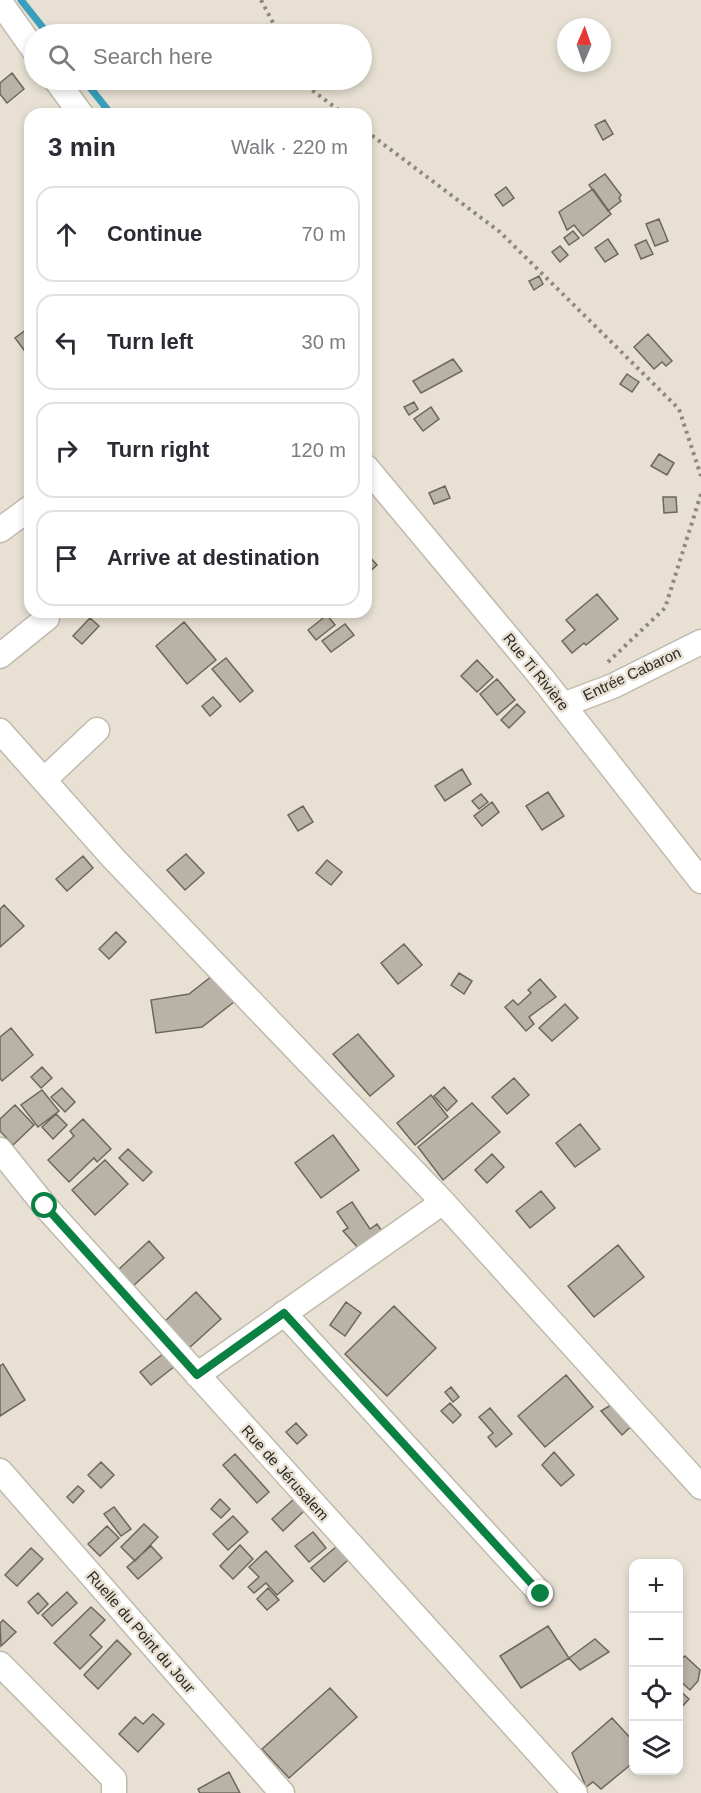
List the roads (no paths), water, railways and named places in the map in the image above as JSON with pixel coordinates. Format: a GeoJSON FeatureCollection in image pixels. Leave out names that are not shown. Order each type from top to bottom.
{"type":"FeatureCollection","features":[{"type":"Feature","properties":{"kind":"street"},"geometry":{"type":"LineString","coordinates":[[0,2],[24,36]]}},
{"type":"Feature","properties":{"kind":"street"},"geometry":{"type":"LineString","coordinates":[[63,90],[77,108]]}},
{"type":"Feature","properties":{"kind":"street","name":"Rue Ti Rivière"},"geometry":{"type":"LineString","coordinates":[[372,474],[563,705],[701,881]]}},
{"type":"Feature","properties":{"kind":"street"},"geometry":{"type":"LineString","coordinates":[[0,530],[24,512]]}},
{"type":"Feature","properties":{"kind":"street"},"geometry":{"type":"LineString","coordinates":[[0,656],[47,618]]}},
{"type":"Feature","properties":{"kind":"street","name":"Entrée Cabaron"},"geometry":{"type":"LineString","coordinates":[[563,705],[613,686],[701,642]]}},
{"type":"Feature","properties":{"kind":"street"},"geometry":{"type":"LineString","coordinates":[[44,780],[97,730]]}},
{"type":"Feature","properties":{"kind":"street"},"geometry":{"type":"LineString","coordinates":[[0,731],[114,859],[443,1202],[701,1487]]}},
{"type":"Feature","properties":{"kind":"street","name":"Rue de Jérusalem"},"geometry":{"type":"LineString","coordinates":[[0,1150],[45,1206],[575,1793]]}},
{"type":"Feature","properties":{"kind":"street"},"geometry":{"type":"LineString","coordinates":[[197,1375],[443,1202]]}},
{"type":"Feature","properties":{"kind":"street"},"geometry":{"type":"LineString","coordinates":[[284,1313],[541,1594]]}},
{"type":"Feature","properties":{"kind":"street","name":"Ruelle du Point du Jour"},"geometry":{"type":"LineString","coordinates":[[0,1471],[282,1793]]}},
{"type":"Feature","properties":{"kind":"street"},"geometry":{"type":"LineString","coordinates":[[0,1664],[114,1779],[114,1793]]}},
{"type":"Feature","properties":{"kind":"waterway"},"geometry":{"type":"LineString","coordinates":[[21,0],[40,24]]}},
{"type":"Feature","properties":{"kind":"waterway"},"geometry":{"type":"LineString","coordinates":[[92,90],[106,108]]}}]}
